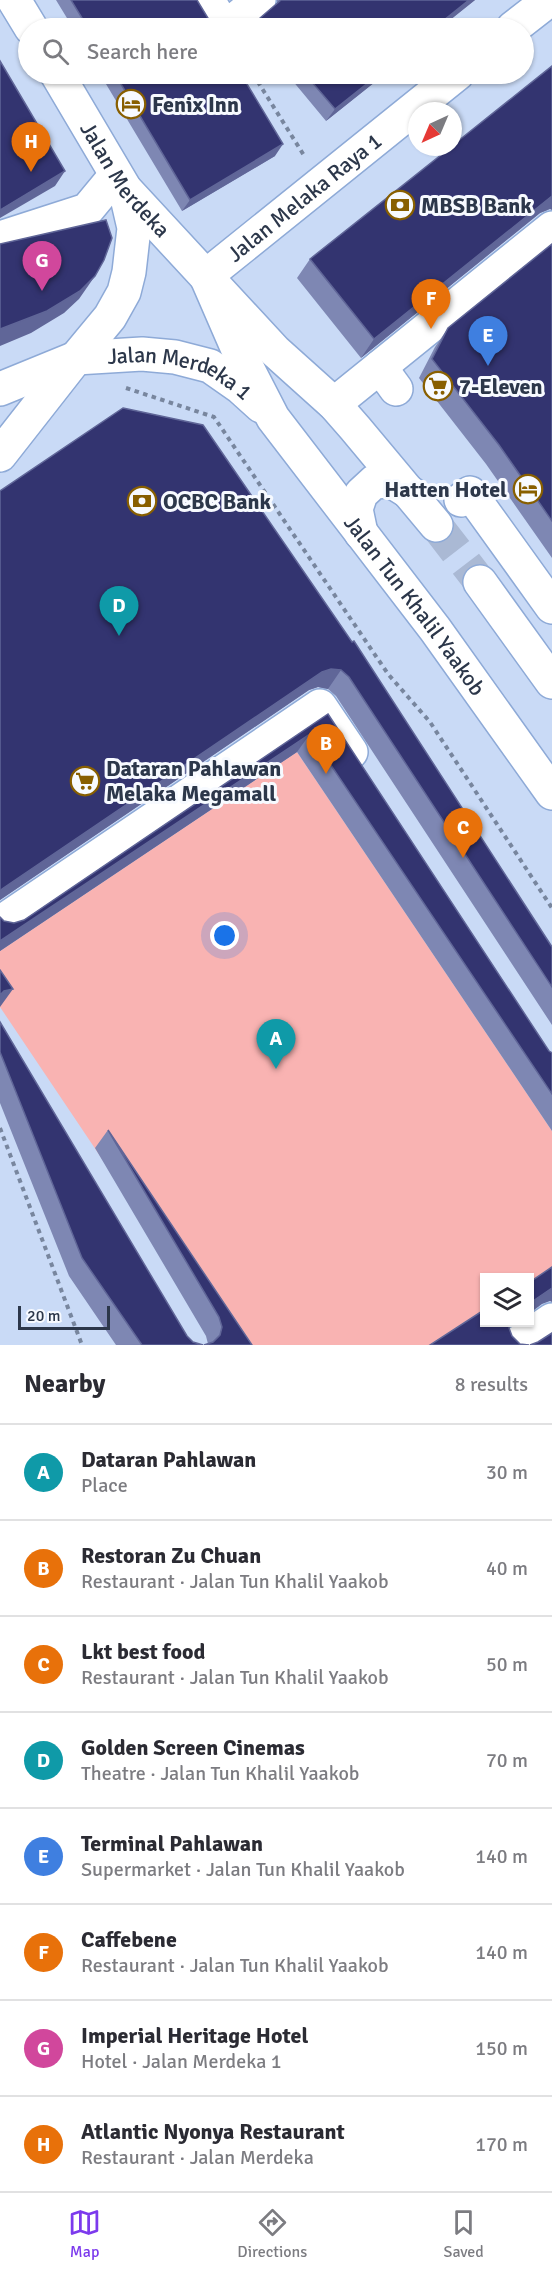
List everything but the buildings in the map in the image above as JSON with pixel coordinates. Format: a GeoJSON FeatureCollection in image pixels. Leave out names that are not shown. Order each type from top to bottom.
{"type":"FeatureCollection","features":[{"type":"Feature","properties":{"kind":"main road"},"geometry":{"type":"LineString","coordinates":[[14,0],[25,18]]}},
{"type":"Feature","properties":{"kind":"main road"},"geometry":{"type":"LineString","coordinates":[[208,0],[219,18]]}},
{"type":"Feature","properties":{"kind":"main road"},"geometry":{"type":"LineString","coordinates":[[237,18],[259,0]]}},
{"type":"Feature","properties":{"kind":"main road"},"geometry":{"type":"LineString","coordinates":[[526,18],[549,0]]}},
{"type":"Feature","properties":{"kind":"main road","name":"Jalan Merdeka"},"geometry":{"type":"LineString","coordinates":[[63,84],[120,182],[206,276]]}},
{"type":"Feature","properties":{"kind":"main road","name":"Jalan Melaka Raya 1"},"geometry":{"type":"LineString","coordinates":[[206,276],[444,84]]}},
{"type":"Feature","properties":{"kind":"main road"},"geometry":{"type":"LineString","coordinates":[[0,238],[87,210],[120,182]]}},
{"type":"Feature","properties":{"kind":"main road","name":"Jalan Merdeka 1"},"geometry":{"type":"LineString","coordinates":[[76,358],[110,317],[124,292],[129,272],[134,228],[120,182]]}},
{"type":"Feature","properties":{"kind":"main road"},"geometry":{"type":"LineString","coordinates":[[334,404],[388,378],[552,228]]}},
{"type":"Feature","properties":{"kind":"main road"},"geometry":{"type":"LineString","coordinates":[[206,276],[275,351],[334,404],[436,525]]}},
{"type":"Feature","properties":{"kind":"main road"},"geometry":{"type":"LineString","coordinates":[[206,276],[239,352],[273,418]]}},
{"type":"Feature","properties":{"kind":"main road","name":"Jalan Merdeka 1"},"geometry":{"type":"LineString","coordinates":[[0,389],[76,358],[142,354],[175,357],[210,366],[240,387],[273,418]]}},
{"type":"Feature","properties":{"kind":"main road"},"geometry":{"type":"LineString","coordinates":[[0,455],[76,358]]}},
{"type":"Feature","properties":{"kind":"main road","name":"Jalan Tun Khalil Yaakob"},"geometry":{"type":"LineString","coordinates":[[273,418],[472,680],[552,793]]}},
{"type":"Feature","properties":{"kind":"main road"},"geometry":{"type":"LineString","coordinates":[[361,533],[356,509],[362,494],[374,482],[391,481],[411,494]]}},
{"type":"Feature","properties":{"kind":"main road"},"geometry":{"type":"LineString","coordinates":[[461,500],[470,493],[552,607]]}},
{"type":"Feature","properties":{"kind":"main road"},"geometry":{"type":"LineString","coordinates":[[480,582],[552,682]]}},
{"type":"Feature","properties":{"kind":"main road"},"geometry":{"type":"LineString","coordinates":[[0,923],[320,706],[365,775]]}},
{"type":"Feature","properties":{"kind":"main road"},"geometry":{"type":"LineString","coordinates":[[516,1345],[552,1320]]}},
{"type":"Feature","properties":{"kind":"path"},"geometry":{"type":"LineString","coordinates":[[259,84],[322,182]]}},
{"type":"Feature","properties":{"kind":"path"},"geometry":{"type":"LineString","coordinates":[[120,386],[214,417],[388,674],[430,722],[552,908]]}},
{"type":"Feature","properties":{"kind":"path"},"geometry":{"type":"LineString","coordinates":[[0,1128],[82,1345]]}},
{"type":"Feature","properties":{"kind":"shaded area"},"geometry":{"type":"Polygon","coordinates":[[[297,752],[552,1131],[552,1278],[534,1290],[534,1273],[480,1273],[480,1324],[447,1345],[227,1345],[0,1007],[0,951],[297,752]]]}},
{"type":"Feature","properties":{"kind":"tunnel"},"geometry":{"type":"LineString","coordinates":[[436,525],[480,582]]}},
{"type":"Feature","properties":{"kind":"place","name":"Fenix Inn"},"geometry":{"type":"Point","coordinates":[131,104]}},
{"type":"Feature","properties":{"kind":"place","name":"Atlantic Nyonya Restaurant"},"geometry":{"type":"Point","coordinates":[31,172]}},
{"type":"Feature","properties":{"kind":"place","name":"MBSB Bank"},"geometry":{"type":"Point","coordinates":[400,205]}},
{"type":"Feature","properties":{"kind":"place","name":"Imperial Heritage Hotel"},"geometry":{"type":"Point","coordinates":[42,291]}},
{"type":"Feature","properties":{"kind":"place","name":"Caffebene"},"geometry":{"type":"Point","coordinates":[431,329]}},
{"type":"Feature","properties":{"kind":"place","name":"Terminal Pahlawan"},"geometry":{"type":"Point","coordinates":[488,366]}},
{"type":"Feature","properties":{"kind":"place","name":"7-Eleven"},"geometry":{"type":"Point","coordinates":[438,386]}},
{"type":"Feature","properties":{"kind":"place","name":"Hatten Hotel"},"geometry":{"type":"Point","coordinates":[528,489]}},
{"type":"Feature","properties":{"kind":"place","name":"OCBC Bank"},"geometry":{"type":"Point","coordinates":[142,501]}},
{"type":"Feature","properties":{"kind":"place","name":"Golden Screen Cinemas"},"geometry":{"type":"Point","coordinates":[119,636]}},
{"type":"Feature","properties":{"kind":"place","name":"Restoran Zu Chuan"},"geometry":{"type":"Point","coordinates":[326,774]}},
{"type":"Feature","properties":{"kind":"place","name":"Dataran Pahlawan Melaka Megamall"},"geometry":{"type":"Point","coordinates":[85,781]}},
{"type":"Feature","properties":{"kind":"place","name":"Lkt best food"},"geometry":{"type":"Point","coordinates":[463,858]}},
{"type":"Feature","properties":{"kind":"place","name":"Dataran Pahlawan"},"geometry":{"type":"Point","coordinates":[276,1069]}}]}
